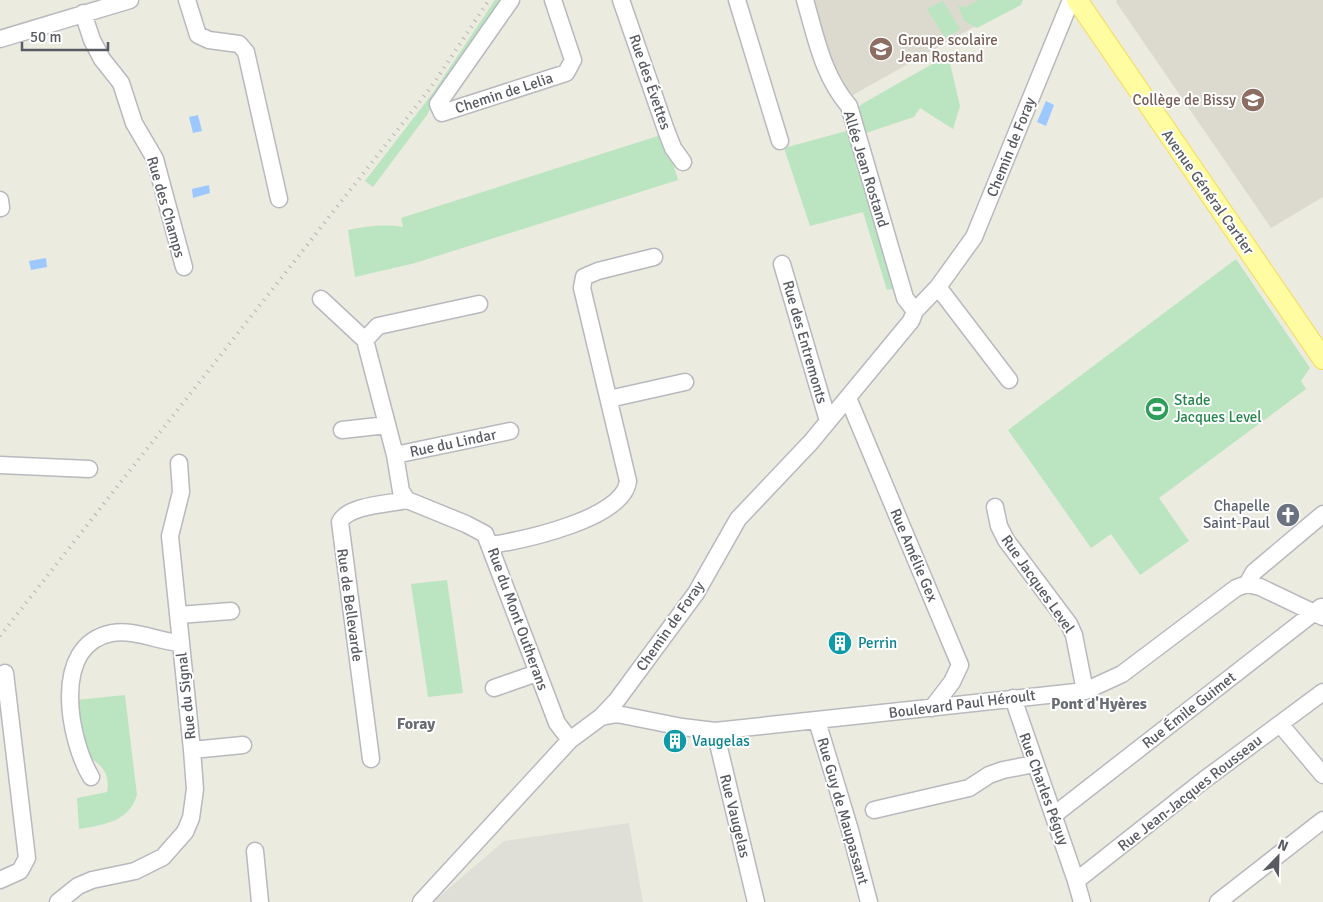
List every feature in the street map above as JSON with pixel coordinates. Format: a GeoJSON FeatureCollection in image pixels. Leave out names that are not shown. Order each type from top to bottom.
{"type":"FeatureCollection","features":[{"type":"Feature","properties":{"kind":"main road","name":"Avenue Général Cartier"},"geometry":{"type":"LineString","coordinates":[[1078,0],[1323,359]]}},
{"type":"Feature","properties":{"kind":"main road","name":"Avenue Général Cartier"},"geometry":{"type":"LineString","coordinates":[[1092,0],[1323,337]]}},
{"type":"Feature","properties":{"kind":"street"},"geometry":{"type":"LineString","coordinates":[[0,39],[130,0]]}},
{"type":"Feature","properties":{"kind":"street"},"geometry":{"type":"LineString","coordinates":[[187,0],[198,35],[209,40],[239,44],[246,52],[279,199]]}},
{"type":"Feature","properties":{"kind":"street","name":"Chemin de Lelia"},"geometry":{"type":"LineString","coordinates":[[511,0],[438,104],[442,113],[566,73],[573,60],[553,0]]}},
{"type":"Feature","properties":{"kind":"street","name":"Rue des Évettes"},"geometry":{"type":"LineString","coordinates":[[621,0],[666,130],[673,148],[683,162]]}},
{"type":"Feature","properties":{"kind":"street"},"geometry":{"type":"LineString","coordinates":[[737,0],[780,141]]}},
{"type":"Feature","properties":{"kind":"street","name":"Allée Jean Rostand"},"geometry":{"type":"LineString","coordinates":[[805,0],[816,42],[828,76],[838,93],[849,106],[904,298],[915,311]]}},
{"type":"Feature","properties":{"kind":"street","name":"Chemin de Foray"},"geometry":{"type":"LineString","coordinates":[[421,902],[570,740],[601,717],[617,700],[696,593],[738,519],[848,398],[911,322],[915,311],[938,287],[974,237],[1071,0]]}},
{"type":"Feature","properties":{"kind":"street","name":"Rue des Champs"},"geometry":{"type":"LineString","coordinates":[[83,13],[92,40],[102,59],[121,83],[134,123],[155,159],[184,267]]}},
{"type":"Feature","properties":{"kind":"street"},"geometry":{"type":"LineString","coordinates":[[491,545],[526,540],[570,526],[624,495],[628,481],[610,399],[582,288],[584,277],[598,271],[654,257]]}},
{"type":"Feature","properties":{"kind":"street","name":"Rue des Entremonts"},"geometry":{"type":"LineString","coordinates":[[782,264],[828,421]]}},
{"type":"Feature","properties":{"kind":"street"},"geometry":{"type":"LineString","coordinates":[[938,287],[1009,380]]}},
{"type":"Feature","properties":{"kind":"street"},"geometry":{"type":"LineString","coordinates":[[321,299],[365,340],[395,455],[401,491],[407,500]]}},
{"type":"Feature","properties":{"kind":"street"},"geometry":{"type":"LineString","coordinates":[[365,340],[378,326],[479,304]]}},
{"type":"Feature","properties":{"kind":"street"},"geometry":{"type":"LineString","coordinates":[[610,399],[685,382]]}},
{"type":"Feature","properties":{"kind":"street","name":"Rue Amélie Gex"},"geometry":{"type":"LineString","coordinates":[[848,398],[960,665],[952,682],[932,708]]}},
{"type":"Feature","properties":{"kind":"street"},"geometry":{"type":"LineString","coordinates":[[342,430],[387,426]]}},
{"type":"Feature","properties":{"kind":"street","name":"Rue du Lindar"},"geometry":{"type":"LineString","coordinates":[[395,455],[510,431]]}},
{"type":"Feature","properties":{"kind":"street","name":"Rue du Signal"},"geometry":{"type":"LineString","coordinates":[[58,902],[66,894],[92,880],[135,871],[152,864],[174,847],[185,832],[193,805],[195,789],[192,750],[170,536],[181,492],[180,463]]}},
{"type":"Feature","properties":{"kind":"street"},"geometry":{"type":"LineString","coordinates":[[0,465],[89,468]]}},
{"type":"Feature","properties":{"kind":"street","name":"Rue du Mont Outherans"},"geometry":{"type":"LineString","coordinates":[[407,500],[478,529],[485,534],[491,545],[557,723],[570,740]]}},
{"type":"Feature","properties":{"kind":"street","name":"Rue de Bellevarde"},"geometry":{"type":"LineString","coordinates":[[371,760],[340,522],[352,510],[407,500]]}},
{"type":"Feature","properties":{"kind":"street","name":"Rue Jacques Level"},"geometry":{"type":"LineString","coordinates":[[995,507],[999,526],[1006,540],[1069,624],[1074,635],[1085,691]]}},
{"type":"Feature","properties":{"kind":"street","name":"Boulevard Paul Héroult"},"geometry":{"type":"LineString","coordinates":[[601,717],[617,714],[682,727],[715,731],[1085,691],[1122,674],[1236,588],[1248,584],[1254,572],[1323,514]]}},
{"type":"Feature","properties":{"kind":"street"},"geometry":{"type":"LineString","coordinates":[[1248,584],[1260,587],[1320,612]]}},
{"type":"Feature","properties":{"kind":"street"},"geometry":{"type":"LineString","coordinates":[[179,615],[231,611]]}},
{"type":"Feature","properties":{"kind":"street","name":"Rue Émile Guimet"},"geometry":{"type":"LineString","coordinates":[[1054,815],[1320,612]]}},
{"type":"Feature","properties":{"kind":"street","name":"Rue du Signal"},"geometry":{"type":"LineString","coordinates":[[91,777],[81,759],[71,713],[70,689],[76,662],[90,646],[109,634],[134,633],[162,641],[180,643]]}},
{"type":"Feature","properties":{"kind":"street"},"geometry":{"type":"LineString","coordinates":[[0,880],[20,871],[27,858],[5,673]]}},
{"type":"Feature","properties":{"kind":"street"},"geometry":{"type":"LineString","coordinates":[[494,688],[537,673]]}},
{"type":"Feature","properties":{"kind":"street","name":"Rue Jean-Jacques Rousseau"},"geometry":{"type":"LineString","coordinates":[[1076,881],[1323,692]]}},
{"type":"Feature","properties":{"kind":"street","name":"Rue Charles Péguy"},"geometry":{"type":"LineString","coordinates":[[1013,698],[1034,764],[1054,815],[1076,881]]}},
{"type":"Feature","properties":{"kind":"street","name":"Rue Guy de Maupassant"},"geometry":{"type":"LineString","coordinates":[[817,721],[850,830],[869,902]]}},
{"type":"Feature","properties":{"kind":"street"},"geometry":{"type":"LineString","coordinates":[[1280,724],[1323,775]]}},
{"type":"Feature","properties":{"kind":"street","name":"Rue Vaugelas"},"geometry":{"type":"LineString","coordinates":[[715,731],[756,902]]}},
{"type":"Feature","properties":{"kind":"street","name":"Rue du Signal"},"geometry":{"type":"LineString","coordinates":[[192,750],[243,745]]}},
{"type":"Feature","properties":{"kind":"street"},"geometry":{"type":"LineString","coordinates":[[874,810],[969,788],[996,772],[1034,764]]}},
{"type":"Feature","properties":{"kind":"street"},"geometry":{"type":"LineString","coordinates":[[1218,902],[1323,820]]}},
{"type":"Feature","properties":{"kind":"street"},"geometry":{"type":"LineString","coordinates":[[255,852],[260,902]]}},
{"type":"Feature","properties":{"kind":"street"},"geometry":{"type":"LineString","coordinates":[[1076,881],[1082,902]]}},
{"type":"Feature","properties":{"kind":"shaded area","name":"Groupe scolaire Jean Rostand"},"geometry":{"type":"Polygon","coordinates":[[[812,0],[1022,0],[851,96],[831,61],[812,0]]]}},
{"type":"Feature","properties":{"kind":"shaded area","name":"Collège de Bissy"},"geometry":{"type":"Polygon","coordinates":[[[1117,0],[1323,0],[1323,197],[1271,228],[1116,2],[1117,0]]]}},
{"type":"Feature","properties":{"kind":"shaded area"},"geometry":{"type":"Polygon","coordinates":[[[629,823],[643,902],[433,902],[504,841],[629,823]]]}},
{"type":"Feature","properties":{"kind":"green space"},"geometry":{"type":"Polygon","coordinates":[[[495,0],[508,0],[435,101],[427,115],[373,187],[365,181],[432,94],[495,0]]]}},
{"type":"Feature","properties":{"kind":"green space"},"geometry":{"type":"Polygon","coordinates":[[[979,0],[1023,0],[1021,5],[977,28],[964,21],[958,6],[965,7],[979,0]]]}},
{"type":"Feature","properties":{"kind":"green space"},"geometry":{"type":"Polygon","coordinates":[[[943,1],[960,29],[945,38],[927,9],[943,1]]]}},
{"type":"Feature","properties":{"kind":"green space"},"geometry":{"type":"Polygon","coordinates":[[[948,55],[960,106],[953,129],[920,108],[914,117],[860,135],[858,108],[862,104],[948,55]]]}},
{"type":"Feature","properties":{"kind":"green space"},"geometry":{"type":"Polygon","coordinates":[[[850,130],[896,288],[887,290],[863,212],[810,226],[784,148],[850,130]]]}},
{"type":"Feature","properties":{"kind":"green space"},"geometry":{"type":"Polygon","coordinates":[[[664,134],[678,180],[415,263],[355,277],[348,230],[376,226],[403,227],[401,218],[664,134]]]}},
{"type":"Feature","properties":{"kind":"green space","name":"Stade Jacques Level"},"geometry":{"type":"Polygon","coordinates":[[[1236,259],[1310,368],[1301,381],[1306,389],[1159,498],[1189,541],[1140,575],[1111,534],[1091,548],[1008,430],[1236,259]]]}},
{"type":"Feature","properties":{"kind":"green space"},"geometry":{"type":"Polygon","coordinates":[[[447,580],[463,693],[428,697],[411,584],[447,580]]]}},
{"type":"Feature","properties":{"kind":"green space"},"geometry":{"type":"Polygon","coordinates":[[[125,695],[137,795],[128,811],[121,817],[106,824],[79,829],[77,798],[107,792],[108,785],[103,769],[85,754],[76,700],[125,695]]]}},
{"type":"Feature","properties":{"kind":"water"},"geometry":{"type":"Polygon","coordinates":[[[1046,101],[1054,105],[1046,126],[1037,122],[1046,101]]]}},
{"type":"Feature","properties":{"kind":"water"},"geometry":{"type":"Polygon","coordinates":[[[198,115],[202,131],[193,133],[189,117],[198,115]]]}},
{"type":"Feature","properties":{"kind":"water"},"geometry":{"type":"Polygon","coordinates":[[[209,185],[210,193],[193,198],[192,189],[209,185]]]}},
{"type":"Feature","properties":{"kind":"water"},"geometry":{"type":"Polygon","coordinates":[[[46,258],[47,267],[31,270],[29,261],[46,258]]]}},
{"type":"Feature","properties":{"kind":"railway"},"geometry":{"type":"LineString","coordinates":[[0,636],[432,86],[489,0]]}},
{"type":"Feature","properties":{"kind":"place","name":"Groupe scolaire Jean Rostand"},"geometry":{"type":"Point","coordinates":[881,49]}},
{"type":"Feature","properties":{"kind":"place","name":"Collège de Bissy"},"geometry":{"type":"Point","coordinates":[1253,100]}},
{"type":"Feature","properties":{"kind":"place","name":"Stade Jacques Level"},"geometry":{"type":"Point","coordinates":[1157,409]}},
{"type":"Feature","properties":{"kind":"place","name":"Chapelle Saint-Paul"},"geometry":{"type":"Point","coordinates":[1288,515]}},
{"type":"Feature","properties":{"kind":"place","name":"Perrin"},"geometry":{"type":"Point","coordinates":[840,643]}},
{"type":"Feature","properties":{"kind":"place","name":"Vaugelas"},"geometry":{"type":"Point","coordinates":[675,741]}},
{"type":"Feature","properties":{"kind":"district","name":"Pont d'Hyères"},"geometry":{"type":"Point","coordinates":[1099,704]}},
{"type":"Feature","properties":{"kind":"district","name":"Foray"},"geometry":{"type":"Point","coordinates":[416,724]}}]}
